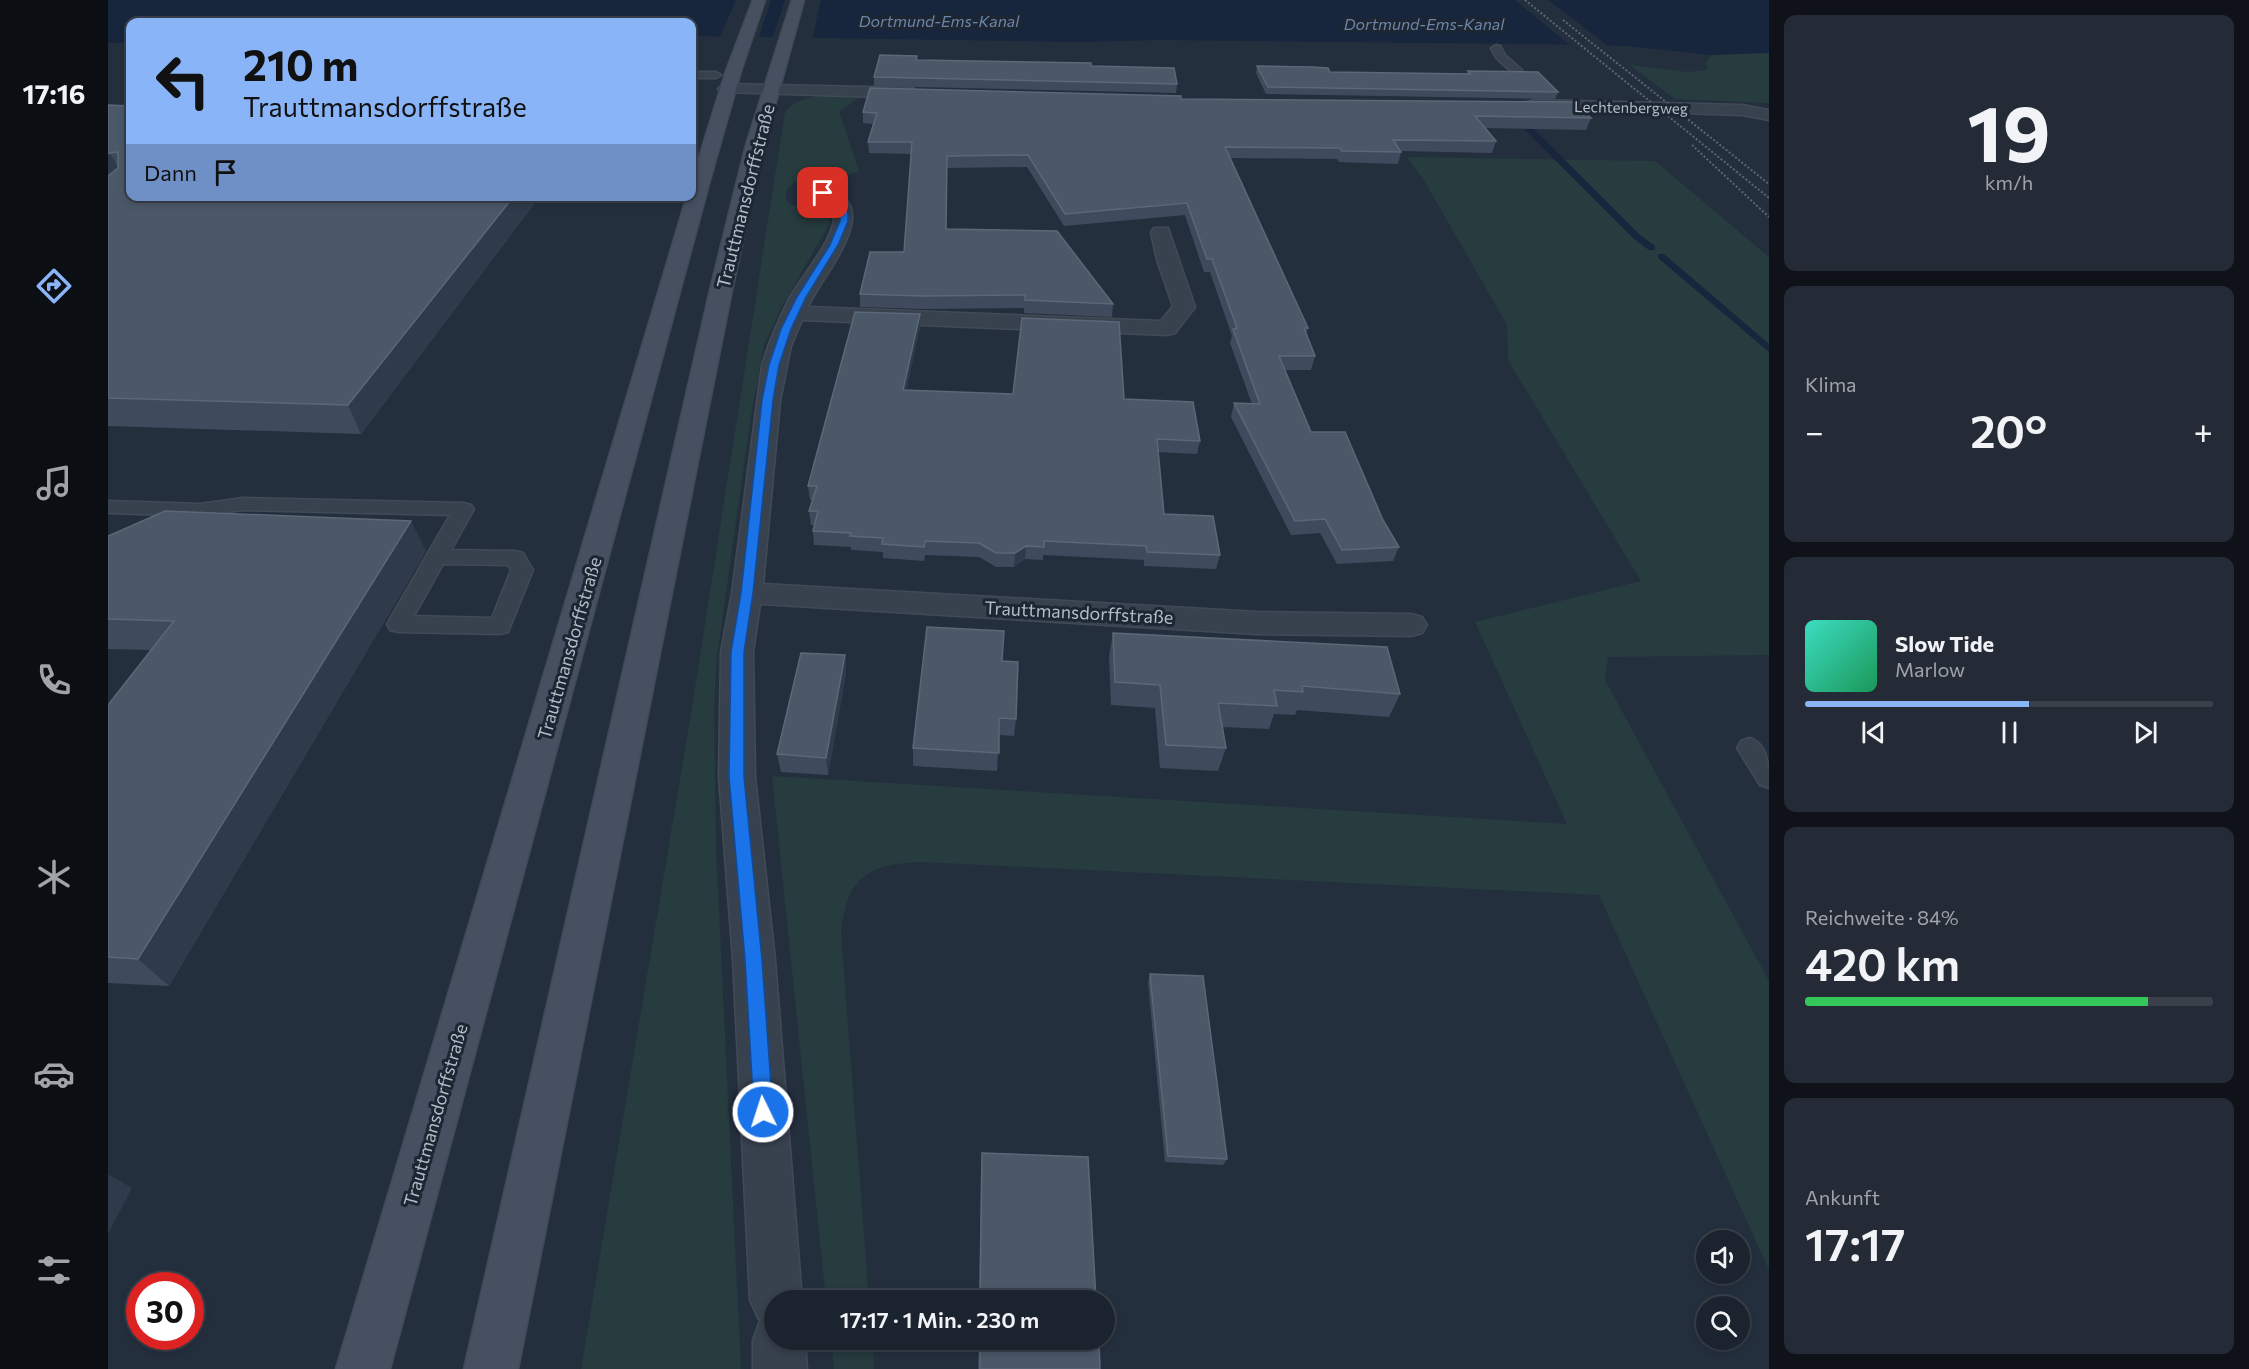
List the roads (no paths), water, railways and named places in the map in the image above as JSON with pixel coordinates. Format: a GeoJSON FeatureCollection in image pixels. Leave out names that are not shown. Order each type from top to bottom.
{"type":"FeatureCollection","features":[{"type":"Feature","properties":{"kind":"main road"},"geometry":{"type":"LineString","coordinates":[[721,82],[742,44],[759,0]]}},
{"type":"Feature","properties":{"kind":"main road"},"geometry":{"type":"LineString","coordinates":[[772,89],[798,0]]}},
{"type":"Feature","properties":{"kind":"main road","name":"Trauttmansdorffstraße"},"geometry":{"type":"LineString","coordinates":[[696,175],[721,82]]}},
{"type":"Feature","properties":{"kind":"main road","name":"Trauttmansdorffstraße"},"geometry":{"type":"LineString","coordinates":[[491,1369],[721,290],[755,145],[772,89]]}},
{"type":"Feature","properties":{"kind":"main road","name":"Trauttmansdorffstraße"},"geometry":{"type":"LineString","coordinates":[[363,1369],[541,749],[689,201]]}},
{"type":"Feature","properties":{"kind":"street","name":"Trauttmansdorffstraße"},"geometry":{"type":"LineString","coordinates":[[721,82],[772,89]]}},
{"type":"Feature","properties":{"kind":"street"},"geometry":{"type":"LineString","coordinates":[[772,89],[931,93]]}},
{"type":"Feature","properties":{"kind":"street","name":"Lechtenbergweg"},"geometry":{"type":"LineString","coordinates":[[1513,105],[1711,109],[1766,113]]}},
{"type":"Feature","properties":{"kind":"street"},"geometry":{"type":"LineString","coordinates":[[775,1290],[754,960],[737,777],[737,652],[747,593],[768,400],[779,346],[794,313],[834,245],[844,221],[841,205],[823,193]]}},
{"type":"Feature","properties":{"kind":"street"},"geometry":{"type":"LineString","coordinates":[[794,313],[1167,328],[1184,307],[1167,260],[1161,232]]}},
{"type":"Feature","properties":{"kind":"street","name":"Trauttmansdorffstraße"},"geometry":{"type":"LineString","coordinates":[[747,593],[1257,623],[1411,624]]}},
{"type":"Feature","properties":{"kind":"street"},"geometry":{"type":"LineString","coordinates":[[779,1350],[780,1369]]}},
{"type":"Feature","properties":{"kind":"lane"},"geometry":{"type":"LineString","coordinates":[[1496,48],[1501,57],[1518,72]]}},
{"type":"Feature","properties":{"kind":"lane"},"geometry":{"type":"LineString","coordinates":[[696,76],[721,82]]}},
{"type":"Feature","properties":{"kind":"lane"},"geometry":{"type":"LineString","coordinates":[[108,507],[200,510],[243,504],[464,509],[398,624],[500,626],[522,570],[515,558],[437,557]]}},
{"type":"Feature","properties":{"kind":"lane"},"geometry":{"type":"LineString","coordinates":[[1750,748],[1769,778]]}},
{"type":"Feature","properties":{"kind":"water","name":"Dortmund-Ems-Kanal"},"geometry":{"type":"Polygon","coordinates":[[[108,0],[1769,0],[1769,53],[1712,55],[1627,46],[1537,44],[1163,40],[1075,42],[696,36],[696,18],[126,18],[126,43],[108,43],[108,0]]]}},
{"type":"Feature","properties":{"kind":"waterway"},"geometry":{"type":"LineString","coordinates":[[1517,117],[1637,237],[1652,248]]}},
{"type":"Feature","properties":{"kind":"waterway"},"geometry":{"type":"LineString","coordinates":[[1661,256],[1769,349]]}},
{"type":"Feature","properties":{"kind":"railway"},"geometry":{"type":"LineString","coordinates":[[1525,0],[1769,198]]}},
{"type":"Feature","properties":{"kind":"railway"},"geometry":{"type":"LineString","coordinates":[[1563,20],[1769,184]]}},
{"type":"Feature","properties":{"kind":"railway"},"geometry":{"type":"LineString","coordinates":[[1692,145],[1769,217]]}}]}
